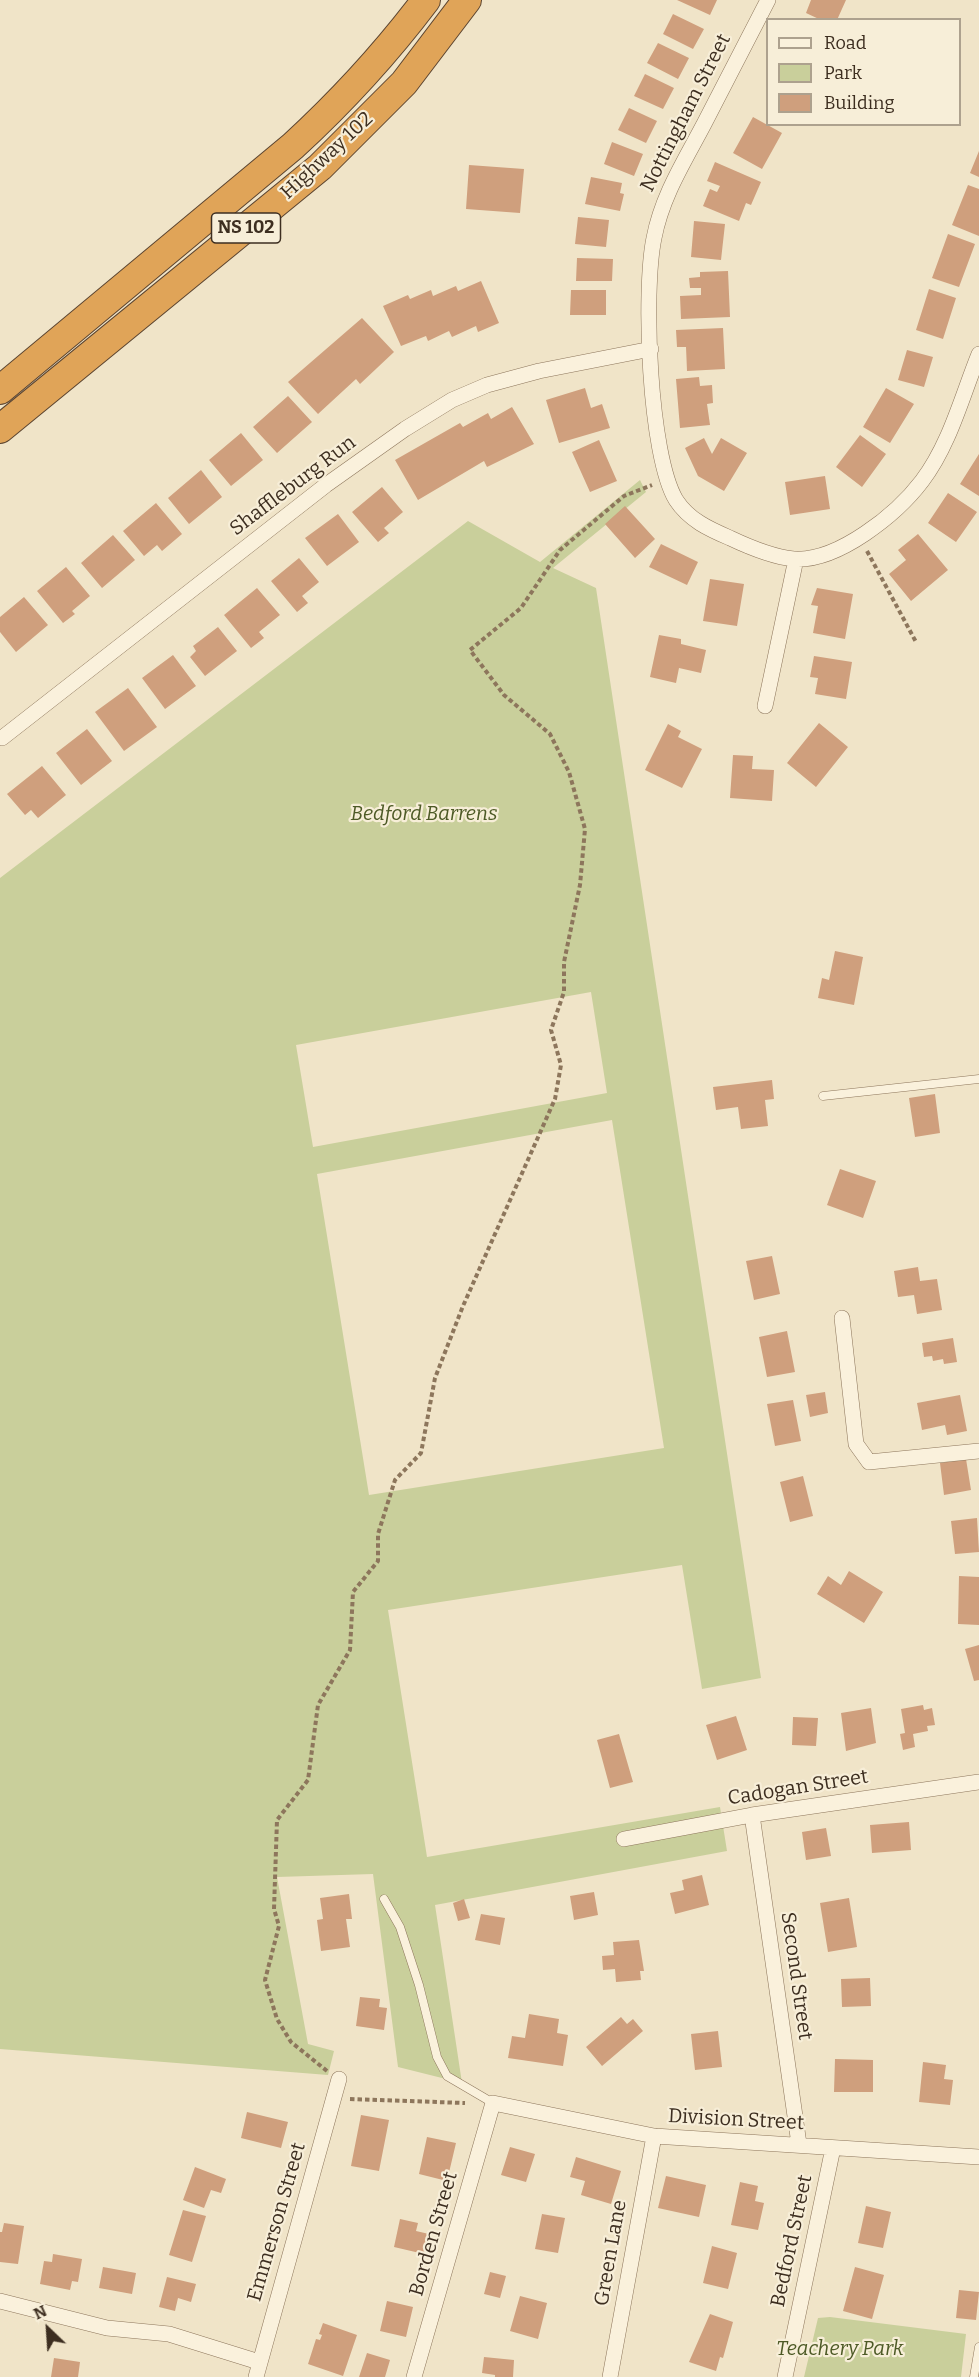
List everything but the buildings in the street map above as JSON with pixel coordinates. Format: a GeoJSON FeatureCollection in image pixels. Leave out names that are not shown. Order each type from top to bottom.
{"type":"FeatureCollection","features":[{"type":"Feature","properties":{"kind":"highway","name":"Highway 102"},"geometry":{"type":"LineString","coordinates":[[0,390],[293,146],[335,107],[375,64],[426,0]]}},
{"type":"Feature","properties":{"kind":"highway","name":"Highway 102"},"geometry":{"type":"LineString","coordinates":[[0,429],[320,167],[404,83],[467,0]]}},
{"type":"Feature","properties":{"kind":"street","name":"Nottingham Street"},"geometry":{"type":"LineString","coordinates":[[768,0],[669,187],[660,210],[649,277],[654,407],[663,472],[677,501],[696,522],[744,545],[796,559],[826,553],[859,537],[890,515],[923,480],[946,441],[979,354]]}},
{"type":"Feature","properties":{"kind":"street","name":"Shaffleburg Run"},"geometry":{"type":"LineString","coordinates":[[2,738],[326,485],[405,429],[452,400],[487,385],[538,371],[651,350]]}},
{"type":"Feature","properties":{"kind":"street"},"geometry":{"type":"LineString","coordinates":[[765,706],[796,559]]}},
{"type":"Feature","properties":{"kind":"street"},"geometry":{"type":"LineString","coordinates":[[842,1318],[856,1444],[869,1462],[979,1451]]}},
{"type":"Feature","properties":{"kind":"street","name":"Cadogan Street"},"geometry":{"type":"LineString","coordinates":[[624,1839],[752,1815],[979,1782]]}},
{"type":"Feature","properties":{"kind":"street","name":"Second Street"},"geometry":{"type":"LineString","coordinates":[[752,1815],[799,2144]]}},
{"type":"Feature","properties":{"kind":"street","name":"Emmerson Street"},"geometry":{"type":"LineString","coordinates":[[257,2370],[339,2079]]}},
{"type":"Feature","properties":{"kind":"street","name":"Division Street"},"geometry":{"type":"LineString","coordinates":[[493,2103],[654,2136],[979,2157]]}},
{"type":"Feature","properties":{"kind":"street","name":"Borden Street"},"geometry":{"type":"LineString","coordinates":[[414,2377],[493,2103]]}},
{"type":"Feature","properties":{"kind":"street","name":"Green Lane"},"geometry":{"type":"LineString","coordinates":[[610,2377],[654,2136]]}},
{"type":"Feature","properties":{"kind":"street","name":"Bedford Street"},"geometry":{"type":"LineString","coordinates":[[785,2377],[833,2148]]}},
{"type":"Feature","properties":{"kind":"street"},"geometry":{"type":"LineString","coordinates":[[0,2301],[107,2328],[169,2334],[257,2370]]}},
{"type":"Feature","properties":{"kind":"lane"},"geometry":{"type":"LineString","coordinates":[[823,1096],[979,1079]]}},
{"type":"Feature","properties":{"kind":"lane"},"geometry":{"type":"LineString","coordinates":[[384,1899],[400,1927],[419,1985],[437,2057],[447,2076],[493,2103]]}},
{"type":"Feature","properties":{"kind":"lane"},"geometry":{"type":"LineString","coordinates":[[974,2377],[979,2347]]}},
{"type":"Feature","properties":{"kind":"path"},"geometry":{"type":"LineString","coordinates":[[339,2079],[291,2042],[277,2019],[265,1980],[279,1926],[274,1909],[277,1820],[308,1780],[318,1705],[350,1650],[353,1592],[378,1562],[378,1534],[394,1480],[421,1453],[439,1368],[463,1306],[555,1099],[561,1065],[551,1030],[564,992],[564,963],[580,885],[585,829],[569,772],[550,734],[504,695],[470,650],[521,608],[560,550],[624,496],[667,480]]}},
{"type":"Feature","properties":{"kind":"path"},"geometry":{"type":"LineString","coordinates":[[859,537],[916,642]]}},
{"type":"Feature","properties":{"kind":"path"},"geometry":{"type":"LineString","coordinates":[[333,2099],[493,2103]]}},
{"type":"Feature","properties":{"kind":"green space","name":"Bedford Barrens"},"geometry":{"type":"Polygon","coordinates":[[[640,480],[646,492],[553,568],[596,588],[761,1678],[702,1689],[682,1565],[388,1610],[427,1857],[720,1807],[727,1851],[435,1905],[462,2083],[398,2067],[373,1874],[277,1877],[308,2044],[334,2051],[328,2075],[0,2049],[0,878],[468,521],[540,562],[640,480]],[[591,992],[296,1045],[313,1147],[607,1093],[591,992]],[[612,1120],[317,1174],[369,1495],[664,1448],[612,1120]]]}},
{"type":"Feature","properties":{"kind":"green space","name":"Teachery Park"},"geometry":{"type":"Polygon","coordinates":[[[830,2317],[966,2334],[961,2377],[804,2377],[818,2318],[830,2317]]]}}]}
